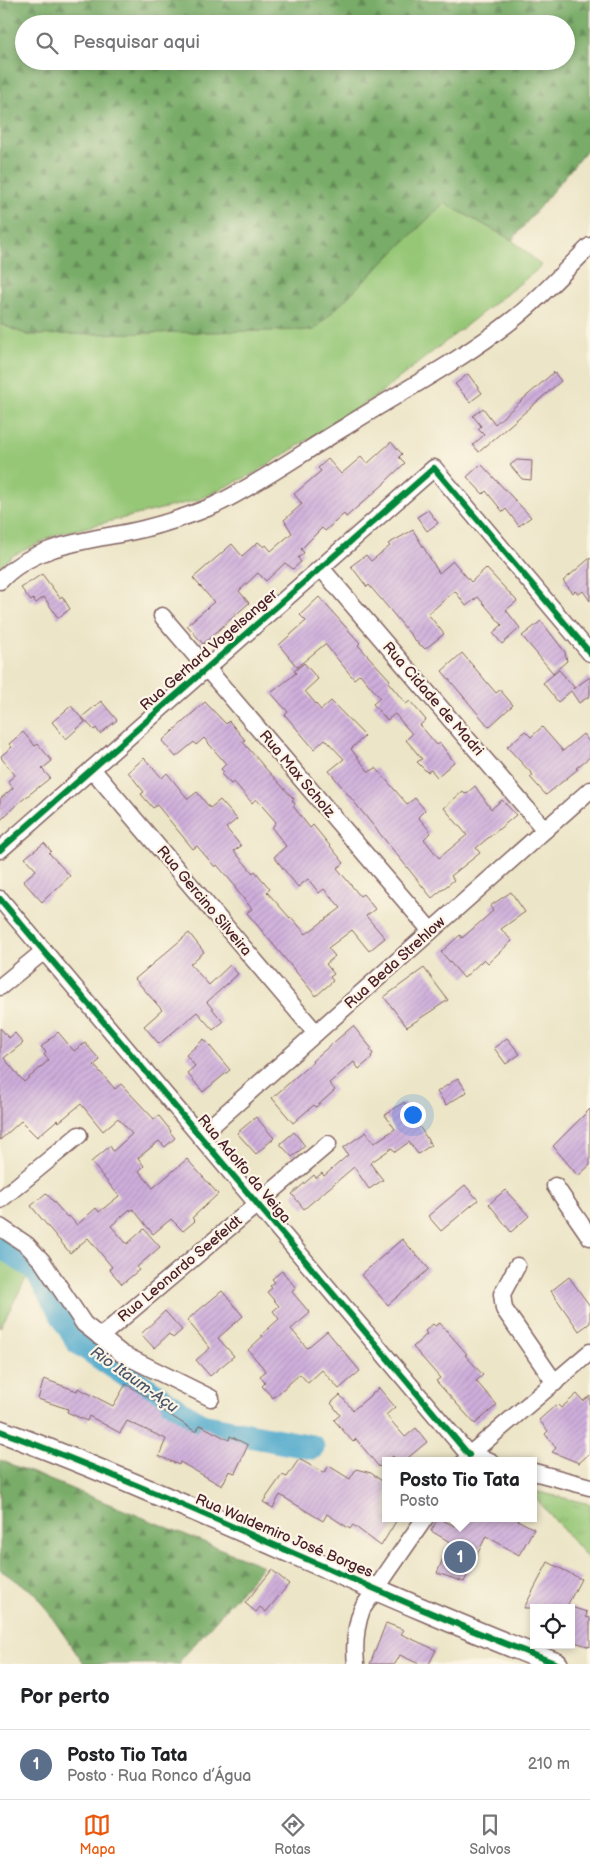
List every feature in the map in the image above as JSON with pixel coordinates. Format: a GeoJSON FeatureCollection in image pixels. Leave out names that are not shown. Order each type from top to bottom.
{"type":"FeatureCollection","features":[{"type":"Feature","properties":{"kind":"main road","name":"Rua Waldemiro José Borges"},"geometry":{"type":"LineString","coordinates":[[0,1431],[76,1461],[375,1589],[557,1664]]}},
{"type":"Feature","properties":{"kind":"street"},"geometry":{"type":"LineString","coordinates":[[0,581],[19,564],[52,549],[144,529],[175,520],[214,505],[256,482],[429,376],[510,322],[550,287],[590,246]]}},
{"type":"Feature","properties":{"kind":"street","name":"Rua Gerhard Vogelsanger"},"geometry":{"type":"LineString","coordinates":[[0,850],[434,468],[590,653]]}},
{"type":"Feature","properties":{"kind":"street","name":"Rua Cidade de Madri"},"geometry":{"type":"LineString","coordinates":[[321,568],[545,830]]}},
{"type":"Feature","properties":{"kind":"street","name":"Rua Max Scholz"},"geometry":{"type":"LineString","coordinates":[[162,616],[431,931]]}},
{"type":"Feature","properties":{"kind":"street","name":"Rua Gercino Silveira"},"geometry":{"type":"LineString","coordinates":[[92,769],[316,1032]]}},
{"type":"Feature","properties":{"kind":"street","name":"Rua Beda Strehlow"},"geometry":{"type":"LineString","coordinates":[[200,1136],[590,790]]}},
{"type":"Feature","properties":{"kind":"street","name":"Rua Adolfo da Veiga"},"geometry":{"type":"LineString","coordinates":[[0,899],[257,1204],[466,1457]]}},
{"type":"Feature","properties":{"kind":"street"},"geometry":{"type":"LineString","coordinates":[[0,987],[44,951]]}},
{"type":"Feature","properties":{"kind":"street"},"geometry":{"type":"LineString","coordinates":[[0,1200],[79,1135]]}},
{"type":"Feature","properties":{"kind":"street","name":"Rua Leonardo Seefeldt"},"geometry":{"type":"LineString","coordinates":[[100,1337],[328,1144]]}},
{"type":"Feature","properties":{"kind":"street"},"geometry":{"type":"LineString","coordinates":[[555,1186],[590,1237]]}},
{"type":"Feature","properties":{"kind":"street"},"geometry":{"type":"LineString","coordinates":[[0,1227],[27,1245],[42,1261],[84,1324],[100,1337],[122,1354],[211,1398]]}},
{"type":"Feature","properties":{"kind":"street"},"geometry":{"type":"LineString","coordinates":[[517,1266],[502,1294],[504,1309],[555,1383]]}},
{"type":"Feature","properties":{"kind":"street"},"geometry":{"type":"LineString","coordinates":[[468,1457],[590,1352]]}},
{"type":"Feature","properties":{"kind":"street"},"geometry":{"type":"LineString","coordinates":[[537,1473],[590,1487]]}},
{"type":"Feature","properties":{"kind":"street"},"geometry":{"type":"LineString","coordinates":[[356,1664],[356,1626],[362,1609],[421,1522]]}},
{"type":"Feature","properties":{"kind":"green space"},"geometry":{"type":"Polygon","coordinates":[[[0,0],[590,0],[590,146],[512,240],[444,203],[314,330],[28,335],[0,324],[0,0]]]}},
{"type":"Feature","properties":{"kind":"green space"},"geometry":{"type":"Polygon","coordinates":[[[444,203],[512,240],[542,266],[375,397],[255,473],[198,500],[58,534],[12,556],[0,567],[0,324],[28,335],[314,330],[444,203]]]}},
{"type":"Feature","properties":{"kind":"green space"},"geometry":{"type":"Polygon","coordinates":[[[0,1258],[29,1273],[0,1328],[0,1258]]]}},
{"type":"Feature","properties":{"kind":"green space"},"geometry":{"type":"Polygon","coordinates":[[[0,1460],[263,1566],[179,1662],[181,1664],[84,1664],[35,1593],[0,1570],[0,1460]]]}},
{"type":"Feature","properties":{"kind":"green space"},"geometry":{"type":"Polygon","coordinates":[[[537,1492],[590,1504],[590,1561],[537,1499],[537,1492]]]}},
{"type":"Feature","properties":{"kind":"building"},"geometry":{"type":"Polygon","coordinates":[[[554,372],[561,381],[479,452],[473,445],[484,435],[478,429],[481,426],[473,416],[483,408],[495,424],[554,372]]]}},
{"type":"Feature","properties":{"kind":"building"},"geometry":{"type":"Polygon","coordinates":[[[468,374],[482,393],[470,402],[455,384],[468,374]]]}},
{"type":"Feature","properties":{"kind":"building"},"geometry":{"type":"Polygon","coordinates":[[[391,442],[402,454],[399,457],[405,463],[346,517],[344,514],[325,531],[322,528],[301,549],[304,553],[298,558],[301,562],[293,569],[285,563],[266,581],[258,573],[239,591],[249,603],[203,644],[187,625],[214,602],[193,578],[232,544],[242,556],[258,542],[264,547],[266,545],[271,551],[292,533],[284,520],[302,504],[294,494],[321,471],[318,468],[328,459],[341,474],[361,457],[367,464],[391,442]]]}},
{"type":"Feature","properties":{"kind":"building"},"geometry":{"type":"Polygon","coordinates":[[[517,460],[532,461],[531,480],[522,479],[510,465],[517,460]]]}},
{"type":"Feature","properties":{"kind":"building"},"geometry":{"type":"Polygon","coordinates":[[[481,464],[531,517],[519,526],[506,509],[503,512],[486,491],[483,494],[467,477],[481,464]]]}},
{"type":"Feature","properties":{"kind":"building"},"geometry":{"type":"Polygon","coordinates":[[[428,510],[438,523],[427,531],[417,517],[428,510]]]}},
{"type":"Feature","properties":{"kind":"building"},"geometry":{"type":"Polygon","coordinates":[[[413,530],[439,573],[453,561],[471,582],[486,568],[517,601],[506,610],[520,628],[502,644],[493,633],[502,625],[478,597],[466,606],[455,591],[428,614],[444,634],[425,649],[420,646],[369,585],[367,587],[351,566],[366,555],[371,561],[390,546],[388,544],[413,530]]]}},
{"type":"Feature","properties":{"kind":"building"},"geometry":{"type":"Polygon","coordinates":[[[590,558],[590,601],[583,591],[579,594],[575,591],[573,593],[563,581],[590,558]]]}},
{"type":"Feature","properties":{"kind":"building"},"geometry":{"type":"Polygon","coordinates":[[[42,574],[60,598],[62,596],[70,609],[58,618],[44,597],[36,603],[33,599],[31,601],[21,588],[42,574]]]}},
{"type":"Feature","properties":{"kind":"building"},"geometry":{"type":"Polygon","coordinates":[[[319,597],[360,643],[358,645],[390,680],[388,682],[406,704],[410,701],[426,720],[420,725],[437,745],[440,743],[454,762],[437,777],[431,770],[427,772],[417,762],[422,759],[406,740],[412,734],[395,714],[387,720],[373,704],[380,698],[360,674],[354,679],[325,644],[297,667],[279,645],[306,621],[300,615],[319,597]]]}},
{"type":"Feature","properties":{"kind":"building"},"geometry":{"type":"Polygon","coordinates":[[[541,621],[565,652],[567,661],[553,673],[522,636],[541,621]]]}},
{"type":"Feature","properties":{"kind":"building"},"geometry":{"type":"Polygon","coordinates":[[[462,653],[496,693],[500,690],[513,705],[489,727],[442,671],[462,653]]]}},
{"type":"Feature","properties":{"kind":"building"},"geometry":{"type":"Polygon","coordinates":[[[304,663],[318,679],[305,691],[321,710],[331,701],[365,736],[351,749],[369,772],[376,768],[407,804],[415,798],[425,810],[418,817],[431,832],[424,839],[439,858],[467,835],[444,808],[463,791],[466,794],[475,786],[491,809],[502,800],[516,815],[476,848],[480,853],[451,876],[454,880],[432,898],[329,771],[344,759],[325,739],[314,749],[285,715],[288,712],[271,693],[296,673],[294,671],[304,663]]]}},
{"type":"Feature","properties":{"kind":"building"},"geometry":{"type":"Polygon","coordinates":[[[559,670],[574,687],[573,689],[590,677],[590,696],[579,703],[571,691],[558,702],[543,683],[559,670]]]}},
{"type":"Feature","properties":{"kind":"building"},"geometry":{"type":"Polygon","coordinates":[[[101,701],[117,720],[100,734],[96,728],[94,730],[82,717],[101,701]]]}},
{"type":"Feature","properties":{"kind":"building"},"geometry":{"type":"Polygon","coordinates":[[[205,702],[226,724],[229,721],[245,740],[243,742],[294,799],[292,800],[295,804],[293,806],[310,828],[313,825],[344,863],[337,868],[360,896],[363,894],[375,909],[366,916],[385,938],[369,951],[352,930],[328,948],[335,956],[326,964],[334,974],[330,977],[333,981],[316,996],[247,913],[252,909],[236,887],[197,846],[193,849],[157,805],[153,808],[141,794],[144,792],[128,772],[144,758],[162,778],[167,773],[188,799],[197,792],[210,808],[220,800],[237,819],[226,828],[241,846],[234,851],[253,873],[255,871],[270,889],[267,892],[306,934],[341,908],[324,889],[319,893],[308,879],[298,887],[274,857],[286,846],[272,828],[276,822],[256,799],[252,803],[234,782],[231,784],[221,774],[224,772],[221,769],[226,764],[204,738],[196,745],[194,742],[176,757],[162,741],[205,702]]]}},
{"type":"Feature","properties":{"kind":"building"},"geometry":{"type":"Polygon","coordinates":[[[71,706],[85,722],[66,739],[52,722],[71,706]]]}},
{"type":"Feature","properties":{"kind":"building"},"geometry":{"type":"Polygon","coordinates":[[[542,727],[563,751],[583,734],[590,743],[590,757],[546,795],[530,777],[533,775],[507,747],[525,731],[531,737],[542,727]]]}},
{"type":"Feature","properties":{"kind":"building"},"geometry":{"type":"Polygon","coordinates":[[[23,732],[35,746],[38,744],[52,761],[42,769],[50,778],[16,805],[0,821],[0,799],[13,788],[8,781],[15,775],[1,756],[12,747],[9,744],[23,732]]]}},
{"type":"Feature","properties":{"kind":"building"},"geometry":{"type":"Polygon","coordinates":[[[44,843],[51,851],[49,853],[70,876],[42,902],[23,881],[36,870],[25,858],[44,843]]]}},
{"type":"Feature","properties":{"kind":"building"},"geometry":{"type":"Polygon","coordinates":[[[511,892],[525,912],[501,929],[512,941],[488,963],[484,959],[464,978],[441,952],[460,935],[462,938],[493,911],[490,906],[511,892]]]}},
{"type":"Feature","properties":{"kind":"building"},"geometry":{"type":"Polygon","coordinates":[[[189,933],[204,952],[190,964],[209,985],[230,965],[238,974],[207,1002],[223,1022],[213,1030],[197,1012],[159,1044],[144,1026],[162,1010],[135,979],[189,933]]]}},
{"type":"Feature","properties":{"kind":"building"},"geometry":{"type":"Polygon","coordinates":[[[424,968],[448,1000],[407,1027],[384,997],[424,968]]]}},
{"type":"Feature","properties":{"kind":"building"},"geometry":{"type":"Polygon","coordinates":[[[353,1026],[372,1049],[370,1050],[373,1054],[372,1058],[359,1069],[354,1062],[329,1083],[335,1090],[316,1107],[314,1105],[293,1123],[272,1098],[353,1026]]]}},
{"type":"Feature","properties":{"kind":"building"},"geometry":{"type":"Polygon","coordinates":[[[0,1028],[9,1038],[15,1033],[23,1043],[4,1058],[24,1082],[49,1060],[44,1055],[46,1052],[41,1047],[58,1032],[74,1051],[85,1043],[100,1060],[94,1065],[115,1089],[121,1084],[154,1119],[159,1116],[175,1138],[165,1147],[159,1141],[138,1158],[144,1166],[139,1171],[153,1188],[187,1159],[218,1194],[192,1218],[195,1221],[183,1231],[171,1219],[153,1234],[133,1209],[131,1211],[130,1209],[111,1226],[127,1244],[144,1229],[160,1247],[137,1267],[139,1270],[122,1284],[109,1269],[112,1267],[88,1238],[70,1253],[31,1206],[46,1193],[67,1217],[69,1216],[77,1225],[96,1208],[99,1212],[119,1196],[91,1162],[110,1146],[113,1151],[132,1134],[118,1118],[103,1131],[81,1104],[59,1122],[57,1120],[37,1137],[21,1121],[0,1140],[0,1028]]]}},
{"type":"Feature","properties":{"kind":"building"},"geometry":{"type":"Polygon","coordinates":[[[507,1038],[520,1054],[506,1064],[494,1048],[507,1038]]]}},
{"type":"Feature","properties":{"kind":"building"},"geometry":{"type":"Polygon","coordinates":[[[204,1039],[230,1070],[203,1092],[187,1073],[195,1066],[186,1055],[204,1039]]]}},
{"type":"Feature","properties":{"kind":"building"},"geometry":{"type":"Polygon","coordinates":[[[458,1078],[467,1092],[446,1105],[437,1092],[458,1078]]]}},
{"type":"Feature","properties":{"kind":"building"},"geometry":{"type":"Polygon","coordinates":[[[404,1102],[431,1145],[418,1154],[409,1142],[395,1152],[392,1148],[370,1163],[383,1180],[369,1189],[354,1167],[304,1209],[292,1194],[314,1175],[316,1178],[322,1173],[324,1176],[348,1155],[343,1148],[366,1132],[374,1143],[395,1129],[385,1115],[404,1102]]]}},
{"type":"Feature","properties":{"kind":"building"},"geometry":{"type":"Polygon","coordinates":[[[590,1109],[590,1165],[578,1176],[553,1146],[590,1109]]]}},
{"type":"Feature","properties":{"kind":"building"},"geometry":{"type":"Polygon","coordinates":[[[256,1117],[274,1138],[256,1154],[237,1133],[256,1117]]]}},
{"type":"Feature","properties":{"kind":"building"},"geometry":{"type":"Polygon","coordinates":[[[294,1132],[305,1146],[292,1157],[280,1144],[294,1132]]]}},
{"type":"Feature","properties":{"kind":"building"},"geometry":{"type":"Polygon","coordinates":[[[465,1185],[478,1200],[441,1231],[428,1216],[465,1185]]]}},
{"type":"Feature","properties":{"kind":"building"},"geometry":{"type":"Polygon","coordinates":[[[505,1190],[529,1216],[511,1232],[489,1204],[505,1190]]]}},
{"type":"Feature","properties":{"kind":"building"},"geometry":{"type":"Polygon","coordinates":[[[402,1239],[429,1269],[388,1305],[361,1275],[402,1239]]]}},
{"type":"Feature","properties":{"kind":"building"},"geometry":{"type":"Polygon","coordinates":[[[282,1271],[296,1288],[292,1292],[310,1313],[291,1329],[307,1348],[327,1331],[360,1371],[339,1389],[322,1370],[308,1383],[300,1374],[273,1398],[262,1386],[265,1383],[260,1376],[266,1371],[248,1350],[279,1319],[273,1311],[279,1306],[267,1292],[275,1282],[272,1279],[282,1271]]]}},
{"type":"Feature","properties":{"kind":"building"},"geometry":{"type":"Polygon","coordinates":[[[569,1277],[590,1306],[590,1323],[579,1331],[551,1291],[569,1277]]]}},
{"type":"Feature","properties":{"kind":"building"},"geometry":{"type":"Polygon","coordinates":[[[222,1291],[243,1316],[218,1338],[234,1356],[210,1376],[196,1360],[210,1348],[187,1320],[222,1291]]]}},
{"type":"Feature","properties":{"kind":"building"},"geometry":{"type":"Polygon","coordinates":[[[165,1311],[182,1330],[173,1338],[169,1334],[154,1348],[141,1334],[165,1311]]]}},
{"type":"Feature","properties":{"kind":"building"},"geometry":{"type":"Polygon","coordinates":[[[440,1323],[483,1375],[476,1381],[497,1405],[475,1424],[436,1381],[440,1378],[413,1347],[427,1334],[425,1331],[433,1324],[435,1326],[440,1323]]]}},
{"type":"Feature","properties":{"kind":"building"},"geometry":{"type":"Polygon","coordinates":[[[44,1379],[77,1391],[78,1388],[113,1406],[126,1384],[163,1406],[161,1409],[196,1432],[200,1425],[229,1440],[230,1436],[248,1445],[235,1473],[229,1471],[222,1486],[180,1462],[179,1465],[159,1456],[166,1439],[127,1421],[120,1433],[89,1416],[87,1421],[67,1412],[68,1409],[38,1399],[44,1379]]]}},
{"type":"Feature","properties":{"kind":"building"},"geometry":{"type":"Polygon","coordinates":[[[379,1388],[395,1407],[386,1415],[405,1437],[416,1428],[427,1442],[409,1457],[382,1457],[382,1465],[379,1467],[356,1439],[353,1442],[334,1420],[340,1415],[331,1403],[340,1395],[353,1410],[379,1388]]]}},
{"type":"Feature","properties":{"kind":"building"},"geometry":{"type":"Polygon","coordinates":[[[577,1394],[583,1401],[590,1396],[590,1453],[579,1463],[552,1452],[556,1448],[545,1434],[548,1431],[539,1420],[557,1404],[561,1408],[577,1394]]]}},
{"type":"Feature","properties":{"kind":"building"},"geometry":{"type":"Polygon","coordinates":[[[299,1459],[324,1473],[329,1466],[350,1479],[356,1469],[371,1473],[382,1481],[382,1522],[396,1522],[381,1546],[353,1525],[350,1529],[327,1514],[323,1521],[280,1495],[273,1508],[263,1502],[282,1475],[287,1477],[299,1459]]]}},
{"type":"Feature","properties":{"kind":"building"},"geometry":{"type":"Polygon","coordinates":[[[436,1522],[446,1522],[455,1526],[458,1522],[521,1522],[534,1529],[519,1555],[486,1536],[464,1582],[437,1573],[450,1542],[431,1531],[436,1522]]]}},
{"type":"Feature","properties":{"kind":"building"},"geometry":{"type":"Polygon","coordinates":[[[548,1562],[581,1579],[568,1604],[530,1604],[530,1608],[524,1608],[548,1562]]]}},
{"type":"Feature","properties":{"kind":"building"},"geometry":{"type":"Polygon","coordinates":[[[272,1570],[289,1584],[266,1612],[260,1607],[256,1612],[245,1603],[272,1570]]]}},
{"type":"Feature","properties":{"kind":"building"},"geometry":{"type":"Polygon","coordinates":[[[575,1608],[587,1612],[586,1617],[590,1618],[590,1647],[575,1642],[575,1608]]]}},
{"type":"Feature","properties":{"kind":"building"},"geometry":{"type":"Polygon","coordinates":[[[386,1623],[404,1630],[401,1634],[436,1650],[429,1664],[419,1664],[400,1655],[395,1664],[370,1664],[386,1623]]]}},
{"type":"Feature","properties":{"kind":"waterway","name":"Rio Itaum-Açu"},"geometry":{"type":"LineString","coordinates":[[0,1245],[35,1268],[78,1342],[201,1426],[312,1447]]}},
{"type":"Feature","properties":{"kind":"cycle path"},"geometry":{"type":"LineString","coordinates":[[0,850],[434,468],[590,653]]}},
{"type":"Feature","properties":{"kind":"cycle path"},"geometry":{"type":"LineString","coordinates":[[0,899],[469,1455]]}},
{"type":"Feature","properties":{"kind":"cycle path"},"geometry":{"type":"LineString","coordinates":[[0,1431],[140,1487],[417,1607],[557,1664]]}},
{"type":"Feature","properties":{"kind":"place","name":"Posto Tio Tata"},"geometry":{"type":"Point","coordinates":[460,1557]}}]}
